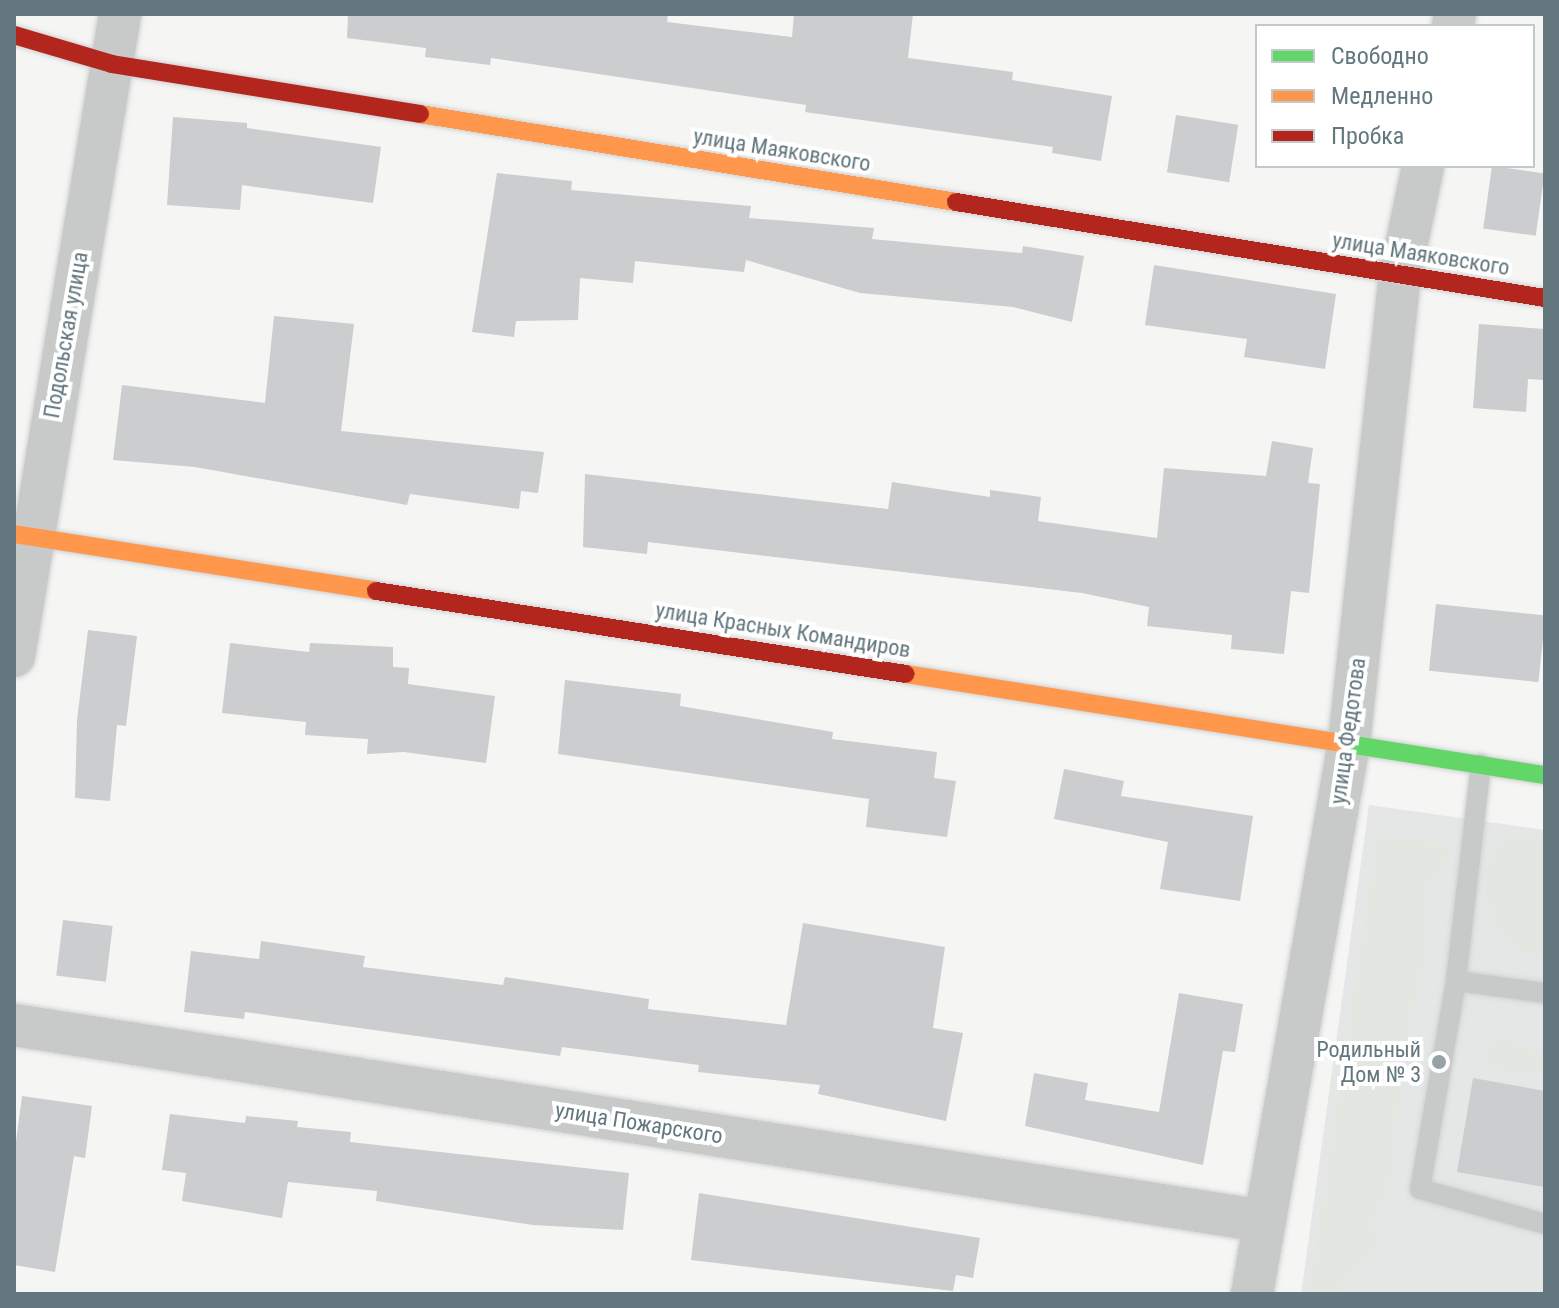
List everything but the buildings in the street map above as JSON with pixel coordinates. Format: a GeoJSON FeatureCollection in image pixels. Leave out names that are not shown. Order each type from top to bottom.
{"type":"FeatureCollection","features":[{"type":"Feature","properties":{"kind":"street","name":"Подольская улица"},"geometry":{"type":"LineString","coordinates":[[14,656],[23,535],[120,14]]}},
{"type":"Feature","properties":{"kind":"street","name":"улица Маяковского"},"geometry":{"type":"LineString","coordinates":[[14,35],[112,64],[1545,298]]}},
{"type":"Feature","properties":{"kind":"street","name":"улица Федотова"},"geometry":{"type":"LineString","coordinates":[[1252,1294],[1349,743],[1400,276],[1423,168]]}},
{"type":"Feature","properties":{"kind":"street","name":"улица Красных Командиров"},"geometry":{"type":"LineString","coordinates":[[23,535],[1545,775]]}},
{"type":"Feature","properties":{"kind":"street","name":"улица Пожарского"},"geometry":{"type":"LineString","coordinates":[[14,1025],[1263,1221]]}},
{"type":"Feature","properties":{"kind":"lane"},"geometry":{"type":"LineString","coordinates":[[1481,764],[1456,981],[1420,1189],[1545,1224]]}},
{"type":"Feature","properties":{"kind":"lane"},"geometry":{"type":"LineString","coordinates":[[1456,981],[1545,993]]}},
{"type":"Feature","properties":{"kind":"shaded area","name":"Родильный Дом № 3"},"geometry":{"type":"Polygon","coordinates":[[[1369,805],[1545,830],[1545,1294],[1301,1294],[1369,805]]]}},
{"type":"Feature","properties":{"kind":"shaded area"},"geometry":{"type":"Polygon","coordinates":[[[1515,833],[1545,839],[1545,955],[1519,953],[1496,930],[1481,878],[1497,849],[1515,833]]]}},
{"type":"Feature","properties":{"kind":"shaded area"},"geometry":{"type":"Polygon","coordinates":[[[1377,836],[1455,844],[1427,888],[1427,952],[1405,1047],[1390,1188],[1370,1224],[1382,1246],[1360,1261],[1335,1294],[1308,1294],[1377,836]]]}},
{"type":"Feature","properties":{"kind":"shaded area"},"geometry":{"type":"Polygon","coordinates":[[[1500,1037],[1545,1056],[1545,1074],[1493,1070],[1481,1049],[1500,1037]]]}},
{"type":"Feature","properties":{"kind":"traffic: fast"},"geometry":{"type":"LineString","coordinates":[[1342,743],[1545,775]]}},
{"type":"Feature","properties":{"kind":"traffic: slow"},"geometry":{"type":"LineString","coordinates":[[420,114],[956,202]]}},
{"type":"Feature","properties":{"kind":"traffic: slow"},"geometry":{"type":"LineString","coordinates":[[14,534],[376,591]]}},
{"type":"Feature","properties":{"kind":"traffic: slow"},"geometry":{"type":"LineString","coordinates":[[906,674],[1342,743]]}},
{"type":"Feature","properties":{"kind":"traffic: jam"},"geometry":{"type":"LineString","coordinates":[[14,35],[112,64],[420,114]]}},
{"type":"Feature","properties":{"kind":"traffic: jam"},"geometry":{"type":"LineString","coordinates":[[956,202],[1545,298]]}},
{"type":"Feature","properties":{"kind":"traffic: jam"},"geometry":{"type":"LineString","coordinates":[[376,591],[906,674]]}},
{"type":"Feature","properties":{"kind":"place","name":"Родильный Дом № 3"},"geometry":{"type":"Point","coordinates":[1439,1062]}}]}
